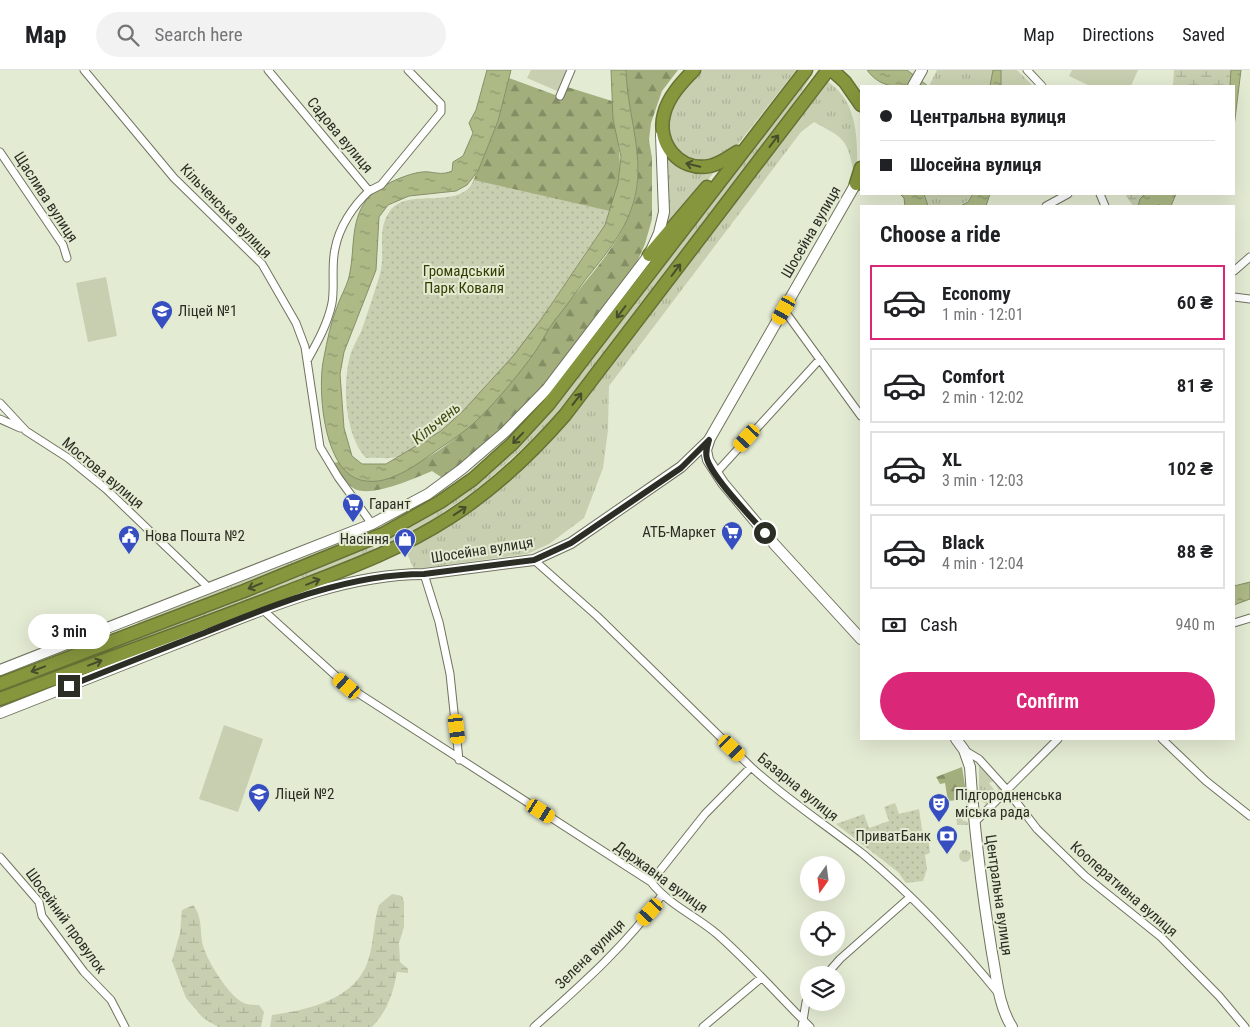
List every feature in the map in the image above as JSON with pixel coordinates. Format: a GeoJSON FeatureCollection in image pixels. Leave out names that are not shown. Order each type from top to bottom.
{"type":"FeatureCollection","features":[{"type":"Feature","properties":{"kind":"highway"},"geometry":{"type":"LineString","coordinates":[[694,70],[670,99],[664,113],[663,139],[670,152],[678,159],[691,165],[704,167],[717,164],[737,152]]}},
{"type":"Feature","properties":{"kind":"highway"},"geometry":{"type":"LineString","coordinates":[[0,684],[348,550],[412,518],[455,492],[513,443],[548,404],[806,70]]}},
{"type":"Feature","properties":{"kind":"highway"},"geometry":{"type":"LineString","coordinates":[[0,699],[253,605],[381,554],[434,527],[485,493],[525,458],[565,415],[828,72],[850,89],[860,104]]}},
{"type":"Feature","properties":{"kind":"highway"},"geometry":{"type":"LineString","coordinates":[[850,89],[860,114]]}},
{"type":"Feature","properties":{"kind":"highway"},"geometry":{"type":"LineString","coordinates":[[649,254],[737,152],[768,120]]}},
{"type":"Feature","properties":{"kind":"street","name":"Кільченська вулиця"},"geometry":{"type":"LineString","coordinates":[[84,70],[174,178],[262,264],[296,323],[308,359],[320,447],[338,478],[372,524]]}},
{"type":"Feature","properties":{"kind":"street","name":"Садова вулиця"},"geometry":{"type":"LineString","coordinates":[[268,70],[369,191],[351,210],[339,236],[334,250],[332,303],[328,317],[308,359]]}},
{"type":"Feature","properties":{"kind":"street"},"geometry":{"type":"LineString","coordinates":[[369,191],[381,185],[441,112],[440,104],[408,70]]}},
{"type":"Feature","properties":{"kind":"street"},"geometry":{"type":"LineString","coordinates":[[560,96],[571,70]]}},
{"type":"Feature","properties":{"kind":"street"},"geometry":{"type":"LineString","coordinates":[[1027,70],[1041,85]]}},
{"type":"Feature","properties":{"kind":"street"},"geometry":{"type":"LineString","coordinates":[[914,85],[922,71]]}},
{"type":"Feature","properties":{"kind":"street"},"geometry":{"type":"LineString","coordinates":[[0,670],[372,524],[428,494],[462,470],[505,432],[547,389],[649,254],[659,233],[664,212],[662,128]]}},
{"type":"Feature","properties":{"kind":"street","name":"Щаслива вулиця"},"geometry":{"type":"LineString","coordinates":[[0,152],[62,245],[67,258]]}},
{"type":"Feature","properties":{"kind":"street","name":"Шосейна вулиця"},"geometry":{"type":"LineString","coordinates":[[0,713],[263,610],[365,580],[534,560],[571,543],[681,468],[709,440],[859,179]]}},
{"type":"Feature","properties":{"kind":"street"},"geometry":{"type":"LineString","coordinates":[[1048,205],[1066,195]]}},
{"type":"Feature","properties":{"kind":"street"},"geometry":{"type":"LineString","coordinates":[[1235,270],[1250,257]]}},
{"type":"Feature","properties":{"kind":"street"},"geometry":{"type":"LineString","coordinates":[[1235,297],[1250,299]]}},
{"type":"Feature","properties":{"kind":"street"},"geometry":{"type":"LineString","coordinates":[[784,310],[860,415]]}},
{"type":"Feature","properties":{"kind":"street"},"geometry":{"type":"LineString","coordinates":[[716,473],[820,359]]}},
{"type":"Feature","properties":{"kind":"street","name":"Мостова вулиця"},"geometry":{"type":"LineString","coordinates":[[0,403],[26,431],[68,458],[106,489],[209,588]]}},
{"type":"Feature","properties":{"kind":"street"},"geometry":{"type":"LineString","coordinates":[[0,419],[26,431]]}},
{"type":"Feature","properties":{"kind":"street"},"geometry":{"type":"LineString","coordinates":[[709,440],[706,450],[708,460],[716,473],[775,546],[860,638]]}},
{"type":"Feature","properties":{"kind":"street","name":"Базарна вулиця"},"geometry":{"type":"LineString","coordinates":[[534,560],[597,616],[751,767],[862,854],[966,954],[1000,996]]}},
{"type":"Feature","properties":{"kind":"street"},"geometry":{"type":"LineString","coordinates":[[424,574],[440,622],[450,674],[459,760]]}},
{"type":"Feature","properties":{"kind":"street","name":"Державна вулиця"},"geometry":{"type":"LineString","coordinates":[[263,610],[347,686],[459,760],[651,882],[662,895],[716,933],[752,965],[761,978],[803,1024],[810,1027]]}},
{"type":"Feature","properties":{"kind":"street"},"geometry":{"type":"LineString","coordinates":[[1235,624],[1250,618]]}},
{"type":"Feature","properties":{"kind":"street","name":"Центральна вулиця"},"geometry":{"type":"LineString","coordinates":[[957,740],[964,750],[970,766],[982,894],[1000,996],[1004,1013],[1012,1027]]}},
{"type":"Feature","properties":{"kind":"street"},"geometry":{"type":"LineString","coordinates":[[974,823],[1057,740]]}},
{"type":"Feature","properties":{"kind":"street"},"geometry":{"type":"LineString","coordinates":[[1163,740],[1206,781],[1250,816]]}},
{"type":"Feature","properties":{"kind":"street","name":"Кооперативна вулиця"},"geometry":{"type":"LineString","coordinates":[[964,750],[979,759],[1007,790],[1037,829],[1085,876],[1161,937],[1219,996],[1245,1027]]}},
{"type":"Feature","properties":{"kind":"street"},"geometry":{"type":"LineString","coordinates":[[651,882],[705,814],[751,767]]}},
{"type":"Feature","properties":{"kind":"street","name":"Шосейний провулок"},"geometry":{"type":"LineString","coordinates":[[0,857],[39,902],[42,916],[84,972],[111,1000],[125,1027]]}},
{"type":"Feature","properties":{"kind":"street","name":"Зелена вулиця"},"geometry":{"type":"LineString","coordinates":[[534,1027],[594,974],[650,912],[662,895]]}},
{"type":"Feature","properties":{"kind":"street"},"geometry":{"type":"LineString","coordinates":[[834,966],[909,898]]}},
{"type":"Feature","properties":{"kind":"street"},"geometry":{"type":"LineString","coordinates":[[703,1027],[761,978]]}},
{"type":"Feature","properties":{"kind":"street"},"geometry":{"type":"LineString","coordinates":[[803,1024],[805,1011]]}},
{"type":"Feature","properties":{"kind":"green space"},"geometry":{"type":"Polygon","coordinates":[[[531,70],[575,70],[564,94],[527,78],[531,70]]]}},
{"type":"Feature","properties":{"kind":"green space"},"geometry":{"type":"Polygon","coordinates":[[[626,70],[678,70],[662,91],[651,123],[649,140],[652,158],[652,219],[645,244],[636,264],[535,395],[467,461],[444,479],[432,471],[381,489],[361,491],[353,488],[332,463],[339,462],[358,479],[378,479],[431,456],[461,434],[488,407],[530,358],[553,322],[609,252],[627,221],[637,187],[637,154],[626,70]]]}},
{"type":"Feature","properties":{"kind":"green space"},"geometry":{"type":"Polygon","coordinates":[[[700,70],[796,70],[735,148],[718,160],[689,161],[667,141],[669,113],[686,84],[700,70]]]}},
{"type":"Feature","properties":{"kind":"green space"},"geometry":{"type":"Polygon","coordinates":[[[937,70],[993,70],[990,85],[930,85],[937,70]]]}},
{"type":"Feature","properties":{"kind":"green space"},"geometry":{"type":"Polygon","coordinates":[[[1001,70],[1017,70],[1032,85],[1001,85],[1001,70]]]}},
{"type":"Feature","properties":{"kind":"green space"},"geometry":{"type":"Polygon","coordinates":[[[1072,70],[1138,70],[1131,85],[1088,85],[1069,76],[1072,70]]]}},
{"type":"Feature","properties":{"kind":"green space"},"geometry":{"type":"Polygon","coordinates":[[[1174,70],[1231,70],[1230,85],[1173,85],[1174,70]]]}},
{"type":"Feature","properties":{"kind":"green space"},"geometry":{"type":"Polygon","coordinates":[[[810,72],[813,74],[795,101],[615,341],[545,428],[480,487],[429,522],[382,547],[378,540],[502,457],[810,72]]]}},
{"type":"Feature","properties":{"kind":"green space","name":"Громадський Парк Коваля"},"geometry":{"type":"Polygon","coordinates":[[[509,78],[558,96],[564,86],[612,101],[620,163],[620,173],[614,199],[598,233],[541,319],[495,380],[460,415],[430,438],[398,457],[382,453],[467,196],[498,121],[509,78]]]}},
{"type":"Feature","properties":{"kind":"green space"},"geometry":{"type":"Polygon","coordinates":[[[827,81],[837,89],[850,108],[856,131],[857,167],[853,169],[845,144],[831,131],[814,122],[801,132],[609,386],[608,430],[603,468],[584,518],[549,544],[527,554],[414,569],[405,549],[518,470],[827,81]]]}},
{"type":"Feature","properties":{"kind":"green space"},"geometry":{"type":"Polygon","coordinates":[[[665,149],[667,154],[718,167],[661,240],[669,205],[665,149]]]}},
{"type":"Feature","properties":{"kind":"green space","name":"Громадський Парк Коваля"},"geometry":{"type":"Polygon","coordinates":[[[474,180],[610,211],[605,225],[514,354],[488,386],[460,415],[431,438],[400,456],[366,458],[359,448],[350,424],[347,410],[346,381],[351,353],[361,332],[382,266],[383,225],[390,211],[398,204],[409,200],[458,195],[467,189],[474,180]]]}},
{"type":"Feature","properties":{"kind":"green space"},"geometry":{"type":"Polygon","coordinates":[[[924,195],[972,195],[965,203],[959,205],[928,205],[924,195]]]}},
{"type":"Feature","properties":{"kind":"green space"},"geometry":{"type":"Polygon","coordinates":[[[1126,195],[1144,195],[1138,205],[1132,205],[1126,195]]]}},
{"type":"Feature","properties":{"kind":"green space"},"geometry":{"type":"Polygon","coordinates":[[[106,277],[117,336],[88,342],[76,283],[106,277]]]}},
{"type":"Feature","properties":{"kind":"green space"},"geometry":{"type":"Polygon","coordinates":[[[363,532],[365,536],[136,625],[140,619],[363,532]]]}},
{"type":"Feature","properties":{"kind":"green space"},"geometry":{"type":"Polygon","coordinates":[[[371,543],[375,549],[348,562],[116,650],[114,643],[371,543]]]}},
{"type":"Feature","properties":{"kind":"green space"},"geometry":{"type":"Polygon","coordinates":[[[110,645],[112,652],[0,696],[0,688],[110,645]]]}},
{"type":"Feature","properties":{"kind":"green space"},"geometry":{"type":"Polygon","coordinates":[[[68,646],[80,647],[0,678],[0,673],[68,646]]]}},
{"type":"Feature","properties":{"kind":"green space"},"geometry":{"type":"Polygon","coordinates":[[[224,725],[263,739],[238,812],[199,799],[224,725]]]}},
{"type":"Feature","properties":{"kind":"green space"},"geometry":{"type":"Polygon","coordinates":[[[979,760],[1003,787],[999,791],[994,781],[989,783],[997,794],[986,804],[981,801],[979,793],[979,760]]]}},
{"type":"Feature","properties":{"kind":"green space"},"geometry":{"type":"Polygon","coordinates":[[[962,767],[967,799],[948,801],[945,783],[940,784],[936,777],[962,767]]]}},
{"type":"Feature","properties":{"kind":"green space"},"geometry":{"type":"Polygon","coordinates":[[[895,803],[899,814],[919,809],[923,836],[928,836],[930,853],[925,855],[927,869],[923,881],[906,883],[898,872],[836,824],[864,814],[869,828],[889,821],[884,807],[895,803]]]}},
{"type":"Feature","properties":{"kind":"green space"},"geometry":{"type":"Polygon","coordinates":[[[966,811],[962,820],[968,822],[968,825],[957,825],[956,813],[966,811]]]}},
{"type":"Feature","properties":{"kind":"green space"},"geometry":{"type":"Polygon","coordinates":[[[963,850],[967,850],[971,856],[967,862],[963,862],[959,858],[959,854],[963,850]]]}},
{"type":"Feature","properties":{"kind":"green space"},"geometry":{"type":"Polygon","coordinates":[[[392,894],[402,896],[404,902],[404,927],[399,943],[400,962],[408,969],[408,973],[397,972],[389,1001],[372,1027],[270,1027],[272,1015],[300,1010],[328,1001],[352,985],[362,974],[368,961],[379,905],[392,894]]]}},
{"type":"Feature","properties":{"kind":"green space"},"geometry":{"type":"Polygon","coordinates":[[[193,905],[199,918],[204,949],[213,967],[225,985],[238,999],[246,1004],[259,1005],[264,1012],[261,1027],[218,1027],[203,1018],[186,998],[172,961],[180,933],[182,910],[193,905]]]}},
{"type":"Feature","properties":{"kind":"water"},"geometry":{"type":"Polygon","coordinates":[[[487,70],[511,70],[498,121],[478,171],[467,185],[456,191],[409,196],[388,205],[379,217],[376,270],[344,352],[340,374],[344,428],[352,456],[362,464],[386,464],[441,431],[463,411],[514,355],[540,321],[605,225],[618,183],[621,157],[613,119],[611,70],[626,70],[638,171],[633,204],[613,244],[552,324],[538,348],[506,389],[470,427],[400,474],[378,481],[366,481],[355,478],[344,470],[329,441],[322,405],[321,386],[328,338],[335,313],[349,277],[356,222],[364,204],[370,196],[382,187],[415,173],[443,173],[452,171],[453,162],[463,156],[473,133],[469,123],[476,110],[487,70]]]}},
{"type":"Feature","properties":{"kind":"water"},"geometry":{"type":"Polygon","coordinates":[[[867,70],[907,70],[927,85],[887,85],[873,77],[867,70]]]}},
{"type":"Feature","properties":{"kind":"water"},"geometry":{"type":"Polygon","coordinates":[[[993,70],[1001,70],[1001,85],[990,85],[993,70]]]}},
{"type":"Feature","properties":{"kind":"water"},"geometry":{"type":"Polygon","coordinates":[[[1231,70],[1241,70],[1235,119],[1235,85],[1230,85],[1231,70]]]}},
{"type":"Feature","properties":{"kind":"water"},"geometry":{"type":"Polygon","coordinates":[[[901,195],[924,195],[928,205],[905,205],[904,198],[901,195]]]}},
{"type":"Feature","properties":{"kind":"water"},"geometry":{"type":"Polygon","coordinates":[[[972,195],[990,195],[986,205],[962,205],[968,202],[972,195]]]}},
{"type":"Feature","properties":{"kind":"water"},"geometry":{"type":"Polygon","coordinates":[[[1144,195],[1176,195],[1171,205],[1138,205],[1144,195]]]}},
{"type":"Feature","properties":{"kind":"water"},"geometry":{"type":"Polygon","coordinates":[[[1250,582],[1250,599],[1235,605],[1235,586],[1250,582]]]}},
{"type":"Feature","properties":{"kind":"place","name":"Ліцей №1"},"geometry":{"type":"Point","coordinates":[162,330]}},
{"type":"Feature","properties":{"kind":"place","name":"Гарант"},"geometry":{"type":"Point","coordinates":[353,523]}},
{"type":"Feature","properties":{"kind":"place","name":"АТБ-Маркет"},"geometry":{"type":"Point","coordinates":[732,551]}},
{"type":"Feature","properties":{"kind":"place","name":"Нова Пошта №2"},"geometry":{"type":"Point","coordinates":[129,555]}},
{"type":"Feature","properties":{"kind":"place","name":"Насіння"},"geometry":{"type":"Point","coordinates":[405,558]}},
{"type":"Feature","properties":{"kind":"place","name":"Ліцей №2"},"geometry":{"type":"Point","coordinates":[259,813]}},
{"type":"Feature","properties":{"kind":"place","name":"Підгородненська міська рада"},"geometry":{"type":"Point","coordinates":[939,823]}},
{"type":"Feature","properties":{"kind":"place","name":"ПриватБанк"},"geometry":{"type":"Point","coordinates":[947,855]}},
{"type":"Feature","properties":{"kind":"route"},"geometry":{"type":"LineString","coordinates":[[69,686],[263,610],[346,584],[406,574],[424,574],[534,560],[571,543],[623,508],[681,468],[709,440],[706,450],[708,460],[723,483],[765,533]]}},
{"type":"Feature","properties":{"kind":"water label","name":"Кільчень"},"geometry":{"type":"Point","coordinates":[436,423]}}]}
